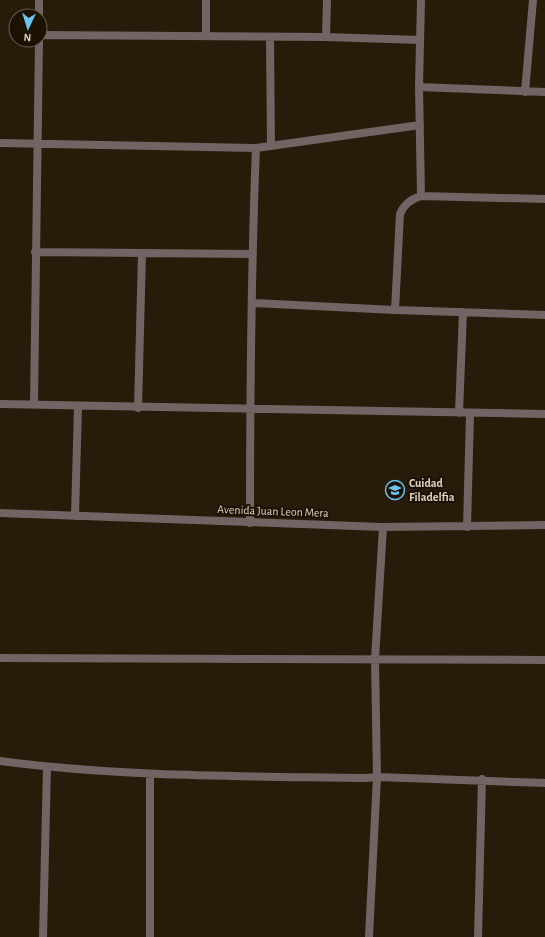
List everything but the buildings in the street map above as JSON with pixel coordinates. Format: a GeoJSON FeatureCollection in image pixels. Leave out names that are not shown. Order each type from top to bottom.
{"type":"FeatureCollection","features":[{"type":"Feature","properties":{"kind":"street"},"geometry":{"type":"LineString","coordinates":[[206,0],[206,36]]}},
{"type":"Feature","properties":{"kind":"street"},"geometry":{"type":"LineString","coordinates":[[326,37],[327,0]]}},
{"type":"Feature","properties":{"kind":"street"},"geometry":{"type":"LineString","coordinates":[[421,0],[419,87],[421,196]]}},
{"type":"Feature","properties":{"kind":"street"},"geometry":{"type":"LineString","coordinates":[[525,92],[533,0]]}},
{"type":"Feature","properties":{"kind":"street"},"geometry":{"type":"LineString","coordinates":[[48,35],[270,38],[326,37],[420,40]]}},
{"type":"Feature","properties":{"kind":"street"},"geometry":{"type":"LineString","coordinates":[[270,38],[271,146]]}},
{"type":"Feature","properties":{"kind":"street"},"geometry":{"type":"LineString","coordinates":[[34,404],[38,48]]}},
{"type":"Feature","properties":{"kind":"street"},"geometry":{"type":"LineString","coordinates":[[419,87],[545,92]]}},
{"type":"Feature","properties":{"kind":"street"},"geometry":{"type":"LineString","coordinates":[[0,143],[256,148],[420,125]]}},
{"type":"Feature","properties":{"kind":"street"},"geometry":{"type":"LineString","coordinates":[[250,523],[252,254],[256,148]]}},
{"type":"Feature","properties":{"kind":"street"},"geometry":{"type":"LineString","coordinates":[[395,310],[400,214],[402,208],[407,203],[414,198],[421,196],[545,199]]}},
{"type":"Feature","properties":{"kind":"street"},"geometry":{"type":"LineString","coordinates":[[35,252],[252,254]]}},
{"type":"Feature","properties":{"kind":"street"},"geometry":{"type":"LineString","coordinates":[[138,408],[142,253]]}},
{"type":"Feature","properties":{"kind":"street"},"geometry":{"type":"LineString","coordinates":[[252,303],[545,315]]}},
{"type":"Feature","properties":{"kind":"street"},"geometry":{"type":"LineString","coordinates":[[459,413],[463,312]]}},
{"type":"Feature","properties":{"kind":"street"},"geometry":{"type":"LineString","coordinates":[[0,404],[138,408],[545,414]]}},
{"type":"Feature","properties":{"kind":"street"},"geometry":{"type":"LineString","coordinates":[[75,516],[78,406]]}},
{"type":"Feature","properties":{"kind":"street"},"geometry":{"type":"LineString","coordinates":[[467,527],[470,414]]}},
{"type":"Feature","properties":{"kind":"street","name":"Avenida Juan Leon Mera"},"geometry":{"type":"LineString","coordinates":[[0,513],[383,527],[545,525]]}},
{"type":"Feature","properties":{"kind":"street"},"geometry":{"type":"LineString","coordinates":[[369,937],[377,777],[375,659],[383,527]]}},
{"type":"Feature","properties":{"kind":"street"},"geometry":{"type":"LineString","coordinates":[[0,658],[545,660]]}},
{"type":"Feature","properties":{"kind":"street"},"geometry":{"type":"LineString","coordinates":[[0,761],[47,767],[150,774],[357,778],[377,777],[545,782]]}},
{"type":"Feature","properties":{"kind":"street"},"geometry":{"type":"LineString","coordinates":[[43,937],[47,767]]}},
{"type":"Feature","properties":{"kind":"street"},"geometry":{"type":"LineString","coordinates":[[150,774],[150,937]]}},
{"type":"Feature","properties":{"kind":"street"},"geometry":{"type":"LineString","coordinates":[[478,937],[482,780]]}},
{"type":"Feature","properties":{"kind":"place","name":"Cuidad Filadelfia"},"geometry":{"type":"Point","coordinates":[395,490]}}]}
